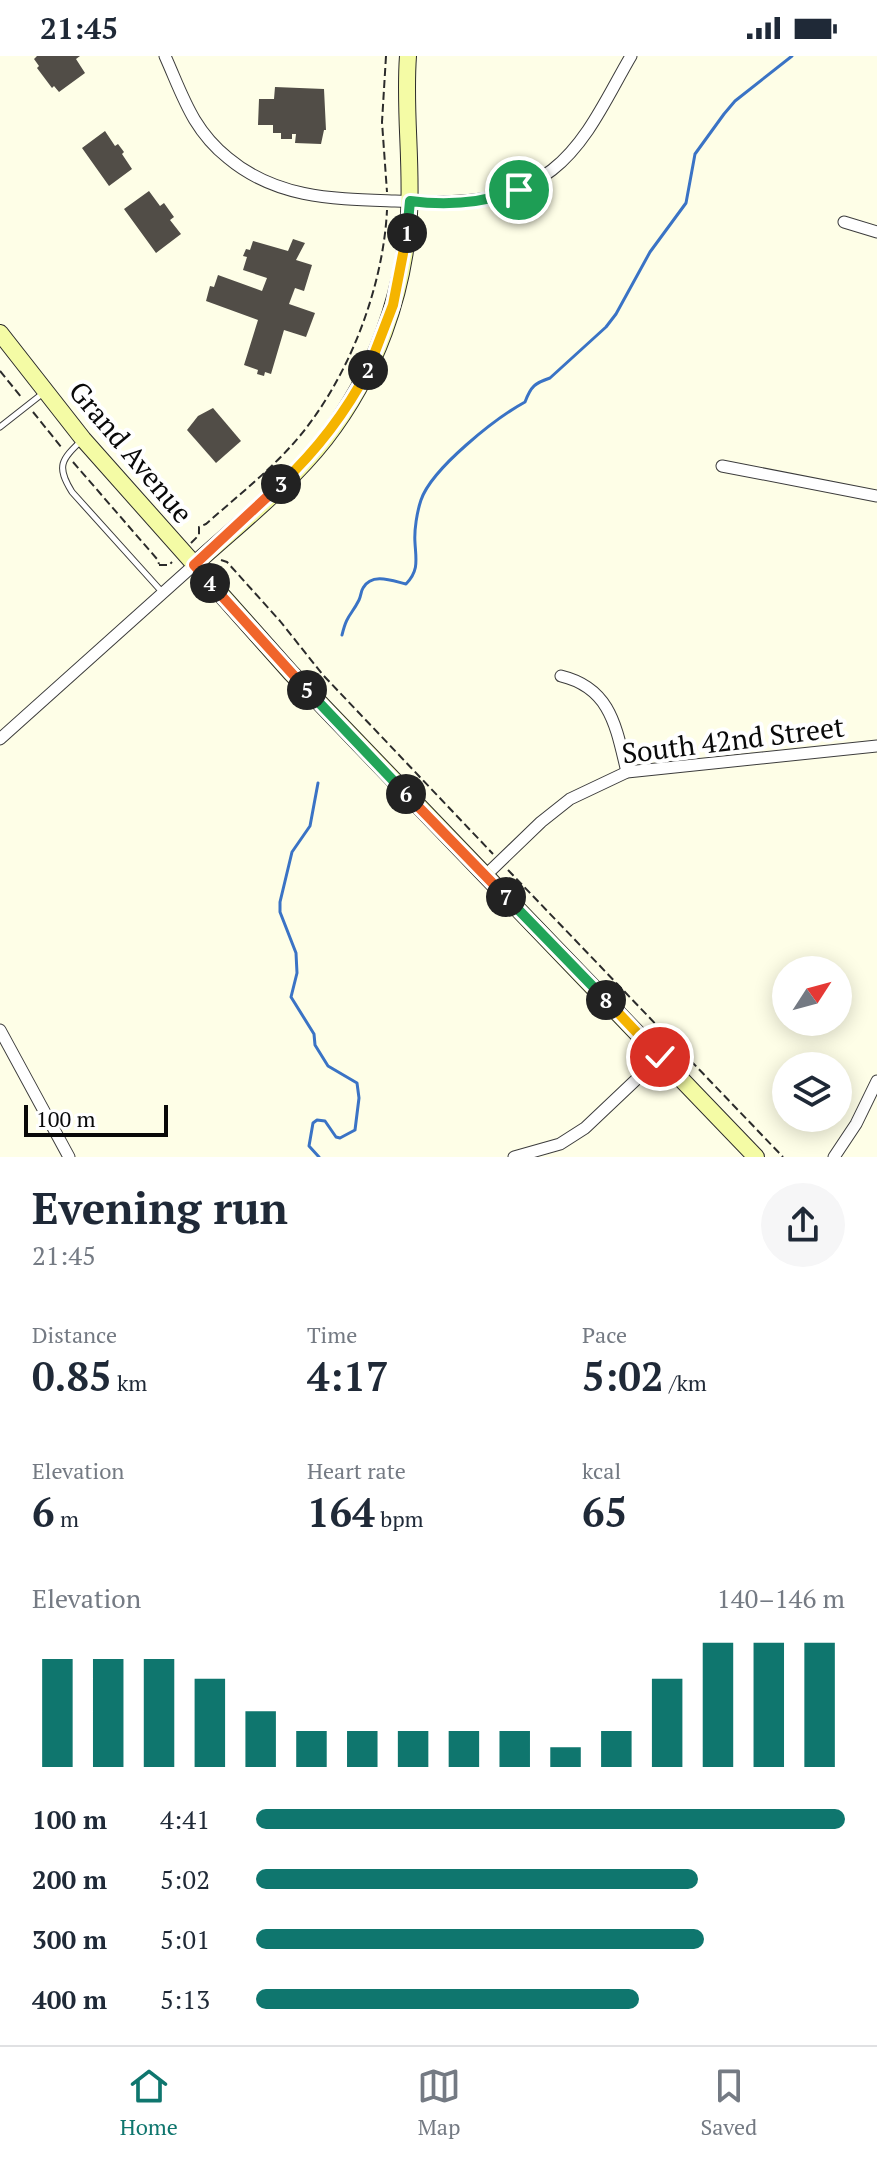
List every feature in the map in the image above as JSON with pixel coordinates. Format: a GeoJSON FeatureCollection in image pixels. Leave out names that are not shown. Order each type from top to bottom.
{"type":"FeatureCollection","features":[{"type":"Feature","properties":{"kind":"main road"},"geometry":{"type":"LineString","coordinates":[[194,565],[324,440],[372,362],[393,305],[406,245],[410,201],[406,119],[408,56]]}},
{"type":"Feature","properties":{"kind":"main road","name":"Grand Avenue"},"geometry":{"type":"LineString","coordinates":[[0,333],[83,439],[291,673],[756,1157]]}},
{"type":"Feature","properties":{"kind":"street"},"geometry":{"type":"LineString","coordinates":[[165,56],[181,97],[202,131],[245,171],[282,189],[323,198],[465,203],[510,193],[537,181],[560,163],[580,142],[631,56]]}},
{"type":"Feature","properties":{"kind":"street"},"geometry":{"type":"LineString","coordinates":[[844,222],[877,232]]}},
{"type":"Feature","properties":{"kind":"street"},"geometry":{"type":"LineString","coordinates":[[722,466],[877,496]]}},
{"type":"Feature","properties":{"kind":"street"},"geometry":{"type":"LineString","coordinates":[[0,739],[194,565]]}},
{"type":"Feature","properties":{"kind":"street"},"geometry":{"type":"LineString","coordinates":[[561,676],[579,680],[591,687],[602,702],[617,732],[627,772]]}},
{"type":"Feature","properties":{"kind":"street","name":"South 42nd Street"},"geometry":{"type":"LineString","coordinates":[[486,875],[541,822],[570,799],[627,772],[877,746]]}},
{"type":"Feature","properties":{"kind":"street"},"geometry":{"type":"LineString","coordinates":[[0,1030],[69,1157]]}},
{"type":"Feature","properties":{"kind":"street"},"geometry":{"type":"LineString","coordinates":[[514,1157],[543,1150],[578,1133],[660,1057]]}},
{"type":"Feature","properties":{"kind":"street"},"geometry":{"type":"LineString","coordinates":[[834,1157],[856,1124],[877,1081]]}},
{"type":"Feature","properties":{"kind":"lane"},"geometry":{"type":"LineString","coordinates":[[0,427],[46,391]]}},
{"type":"Feature","properties":{"kind":"lane"},"geometry":{"type":"LineString","coordinates":[[83,439],[67,454],[62,467],[64,478],[72,492],[163,593]]}},
{"type":"Feature","properties":{"kind":"path"},"geometry":{"type":"LineString","coordinates":[[386,56],[382,122],[387,193]]}},
{"type":"Feature","properties":{"kind":"path"},"geometry":{"type":"LineString","coordinates":[[199,535],[199,527],[292,446],[332,388],[363,324],[375,290],[387,208]]}},
{"type":"Feature","properties":{"kind":"path"},"geometry":{"type":"LineString","coordinates":[[0,371],[159,565],[169,565]]}},
{"type":"Feature","properties":{"kind":"building"},"geometry":{"type":"Polygon","coordinates":[[[37,56],[80,56],[76,59],[85,73],[59,92],[54,86],[52,88],[37,68],[39,66],[34,59],[37,56]]]}},
{"type":"Feature","properties":{"kind":"building"},"geometry":{"type":"Polygon","coordinates":[[[275,87],[324,89],[326,130],[321,144],[295,143],[296,134],[292,134],[292,139],[281,139],[281,133],[273,133],[273,125],[258,125],[259,99],[274,99],[275,87]]]}},
{"type":"Feature","properties":{"kind":"building"},"geometry":{"type":"Polygon","coordinates":[[[105,131],[115,146],[118,144],[124,152],[122,154],[132,169],[109,186],[82,148],[105,131]]]}},
{"type":"Feature","properties":{"kind":"building"},"geometry":{"type":"Polygon","coordinates":[[[149,191],[160,206],[164,203],[174,217],[170,220],[181,234],[156,253],[124,209],[149,191]]]}},
{"type":"Feature","properties":{"kind":"building"},"geometry":{"type":"Polygon","coordinates":[[[293,239],[305,243],[296,260],[312,265],[304,291],[295,288],[289,304],[315,313],[306,337],[284,330],[271,374],[265,372],[264,376],[244,365],[258,320],[206,301],[210,286],[214,287],[218,275],[262,291],[267,278],[243,270],[246,249],[250,250],[253,241],[288,251],[293,239]]]}},
{"type":"Feature","properties":{"kind":"building"},"geometry":{"type":"Polygon","coordinates":[[[213,408],[241,441],[216,463],[187,430],[198,416],[213,408]]]}},
{"type":"Feature","properties":{"kind":"waterway"},"geometry":{"type":"LineString","coordinates":[[342,635],[347,619],[367,583],[383,579],[406,584],[413,574],[418,510],[427,487],[451,459],[482,432],[525,402],[534,386],[550,378],[606,327],[650,252],[686,203],[695,154],[735,101],[792,56]]}},
{"type":"Feature","properties":{"kind":"waterway"},"geometry":{"type":"LineString","coordinates":[[318,783],[310,826],[292,852],[280,902],[280,912],[296,953],[297,973],[291,997],[314,1034],[315,1045],[328,1066],[357,1083],[359,1098],[355,1130],[340,1138],[325,1121],[313,1123],[309,1146],[319,1157]]}},
{"type":"Feature","properties":{"kind":"route"},"geometry":{"type":"LineString","coordinates":[[519,190],[501,197],[465,203],[410,201],[406,245],[393,305],[372,362],[342,416],[285,481],[194,565],[291,673],[660,1057]]}}]}
